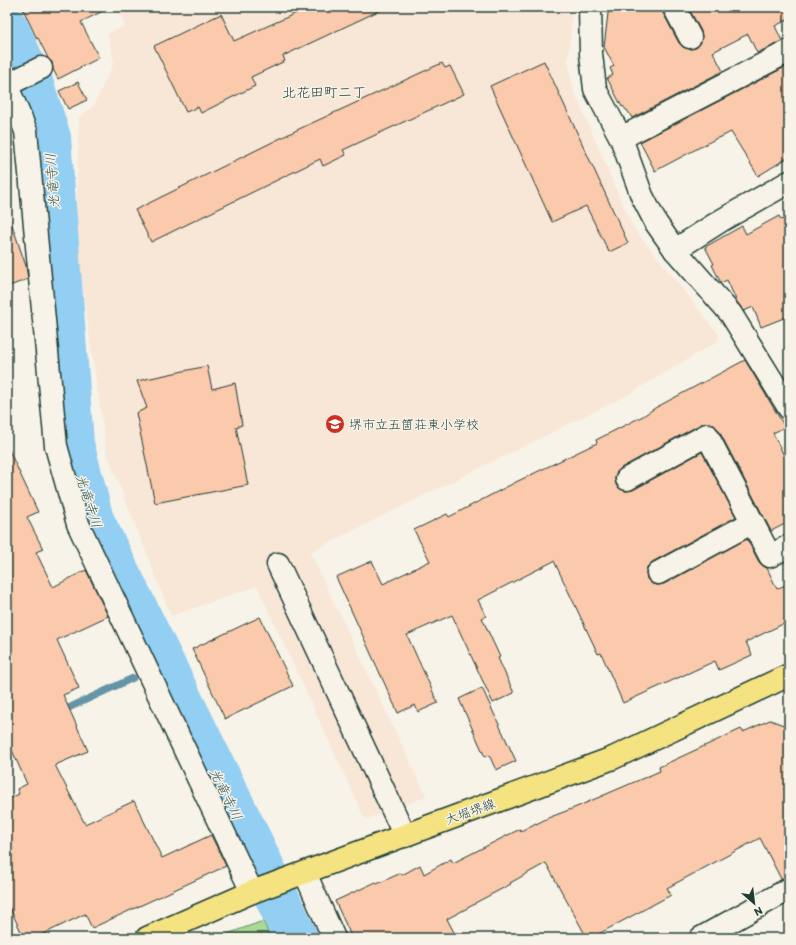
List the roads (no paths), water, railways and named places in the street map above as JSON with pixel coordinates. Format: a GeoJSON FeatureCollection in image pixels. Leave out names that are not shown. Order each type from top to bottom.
{"type":"FeatureCollection","features":[{"type":"Feature","properties":{"kind":"main road","name":"大堀堺線"},"geometry":{"type":"LineString","coordinates":[[147,938],[256,891],[613,758],[789,675]]}},
{"type":"Feature","properties":{"kind":"street"},"geometry":{"type":"LineString","coordinates":[[590,7],[590,54],[595,89],[621,138],[642,196],[656,223],[675,250],[731,314],[789,408]]}},
{"type":"Feature","properties":{"kind":"street"},"geometry":{"type":"LineString","coordinates":[[674,7],[690,37]]}},
{"type":"Feature","properties":{"kind":"street"},"geometry":{"type":"LineString","coordinates":[[621,138],[789,51]]}},
{"type":"Feature","properties":{"kind":"street"},"geometry":{"type":"LineString","coordinates":[[41,68],[7,85],[26,131],[56,446],[78,524],[256,891]]}},
{"type":"Feature","properties":{"kind":"street"},"geometry":{"type":"LineString","coordinates":[[675,250],[722,220],[789,182]]}},
{"type":"Feature","properties":{"kind":"street"},"geometry":{"type":"LineString","coordinates":[[627,479],[707,435],[770,556],[789,546]]}},
{"type":"Feature","properties":{"kind":"street"},"geometry":{"type":"LineString","coordinates":[[658,573],[753,522]]}},
{"type":"Feature","properties":{"kind":"street"},"geometry":{"type":"LineString","coordinates":[[278,564],[405,836]]}},
{"type":"Feature","properties":{"kind":"street"},"geometry":{"type":"LineString","coordinates":[[305,873],[334,938]]}},
{"type":"Feature","properties":{"kind":"street"},"geometry":{"type":"LineString","coordinates":[[700,938],[789,889]]}},
{"type":"Feature","properties":{"kind":"waterway","name":"光竜寺川"},"geometry":{"type":"LineString","coordinates":[[7,29],[30,79],[49,138],[72,444],[92,520],[253,847],[296,938]]}},
{"type":"Feature","properties":{"kind":"waterway"},"geometry":{"type":"LineString","coordinates":[[62,711],[133,678]]}},
{"type":"Feature","properties":{"kind":"place","name":"堺市立五箇荘東小学校"},"geometry":{"type":"Point","coordinates":[335,424]}},
{"type":"Feature","properties":{"kind":"district","name":"北花田町二丁"},"geometry":{"type":"Point","coordinates":[324,92]}}]}
